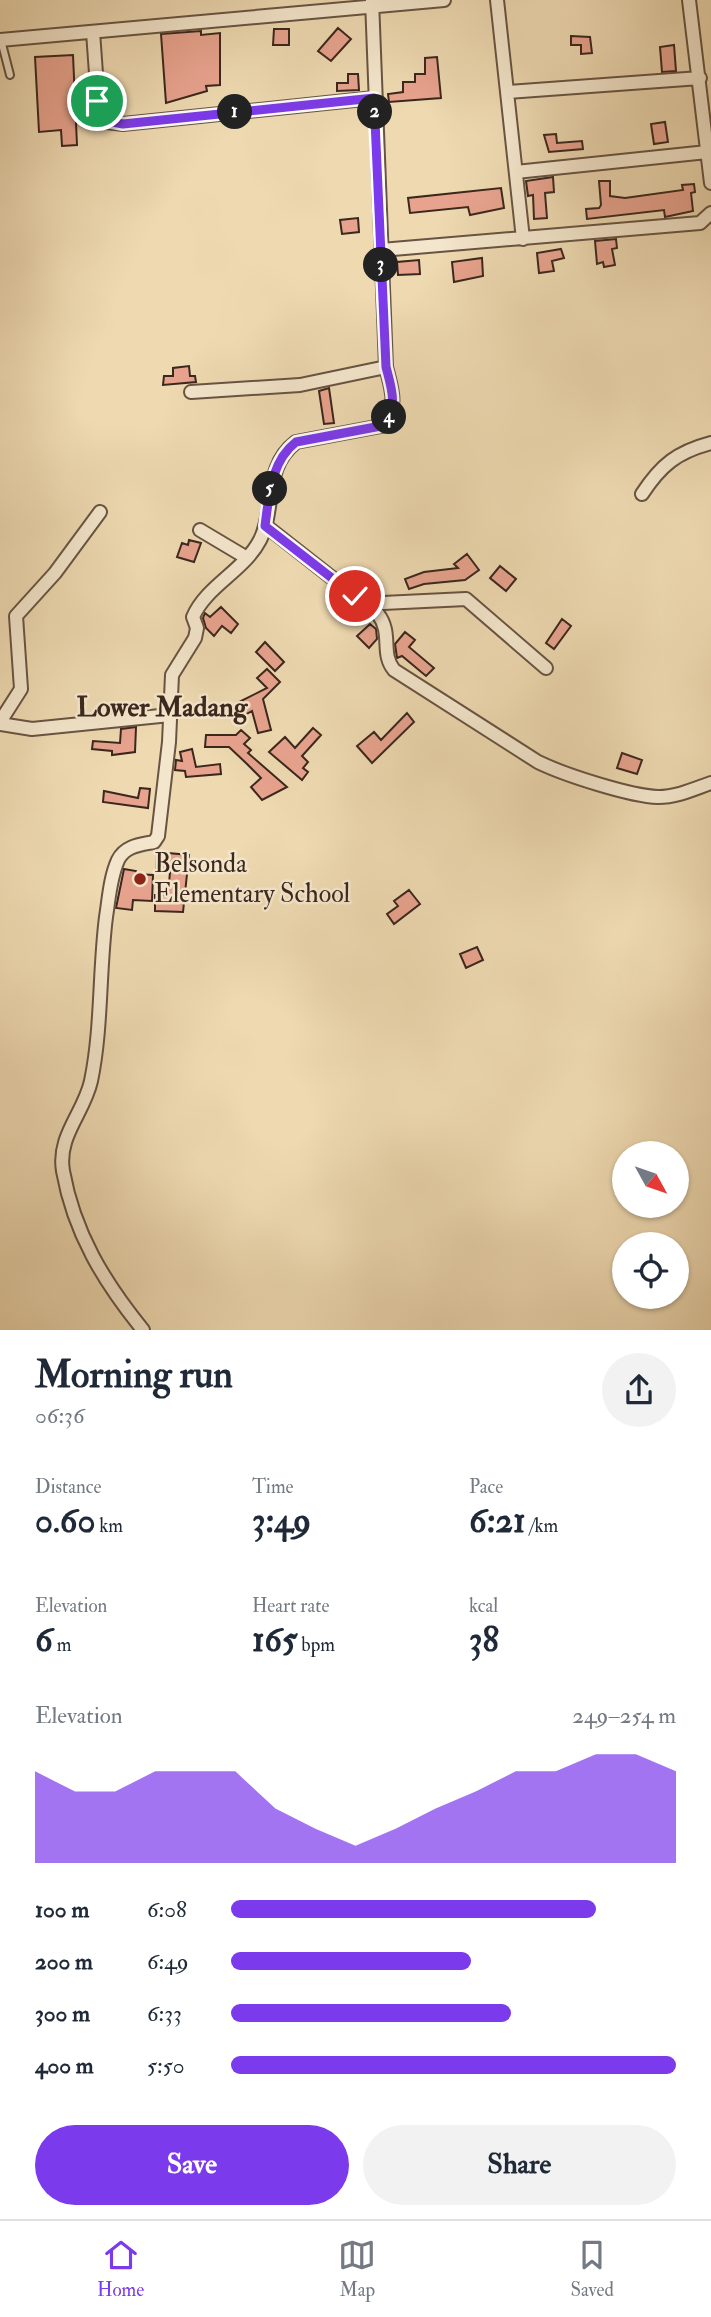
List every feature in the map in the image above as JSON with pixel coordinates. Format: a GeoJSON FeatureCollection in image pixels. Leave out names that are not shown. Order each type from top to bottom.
{"type":"FeatureCollection","features":[{"type":"Feature","properties":{"kind":"street"},"geometry":{"type":"LineString","coordinates":[[1,40],[372,3],[444,0]]}},
{"type":"Feature","properties":{"kind":"street"},"geometry":{"type":"LineString","coordinates":[[497,0],[523,239]]}},
{"type":"Feature","properties":{"kind":"street"},"geometry":{"type":"LineString","coordinates":[[689,0],[711,183]]}},
{"type":"Feature","properties":{"kind":"street"},"geometry":{"type":"LineString","coordinates":[[143,1330],[95,1265],[81,1237],[63,1170],[62,1153],[66,1137],[89,1087],[95,1060],[100,967],[111,881],[123,852],[132,846],[154,842],[158,836],[172,675],[195,638],[197,628],[193,617],[199,604],[247,558],[259,542],[265,526],[269,490],[281,458],[290,446],[296,442],[367,431],[387,420],[394,400],[386,367],[372,3]]}},
{"type":"Feature","properties":{"kind":"street"},"geometry":{"type":"LineString","coordinates":[[93,32],[99,115],[107,122],[123,124],[374,98]]}},
{"type":"Feature","properties":{"kind":"street"},"geometry":{"type":"LineString","coordinates":[[507,92],[700,78]]}},
{"type":"Feature","properties":{"kind":"street"},"geometry":{"type":"LineString","coordinates":[[516,172],[706,152]]}},
{"type":"Feature","properties":{"kind":"street"},"geometry":{"type":"LineString","coordinates":[[381,250],[700,223],[711,213]]}},
{"type":"Feature","properties":{"kind":"street"},"geometry":{"type":"LineString","coordinates":[[191,392],[300,385],[386,367]]}},
{"type":"Feature","properties":{"kind":"street"},"geometry":{"type":"LineString","coordinates":[[642,494],[659,468],[672,458],[687,449],[711,443]]}},
{"type":"Feature","properties":{"kind":"street"},"geometry":{"type":"LineString","coordinates":[[100,512],[55,573],[16,617],[21,689],[0,723],[32,729],[170,715]]}},
{"type":"Feature","properties":{"kind":"street"},"geometry":{"type":"LineString","coordinates":[[265,526],[355,596],[386,625],[387,653],[394,670],[538,762],[563,774],[656,797],[685,793],[711,783]]}},
{"type":"Feature","properties":{"kind":"street"},"geometry":{"type":"LineString","coordinates":[[200,530],[247,558]]}},
{"type":"Feature","properties":{"kind":"street"},"geometry":{"type":"LineString","coordinates":[[355,596],[383,603],[466,599],[545,668]]}},
{"type":"Feature","properties":{"kind":"lane"},"geometry":{"type":"LineString","coordinates":[[1,40],[10,75]]}},
{"type":"Feature","properties":{"kind":"building"},"geometry":{"type":"Polygon","coordinates":[[[338,28],[351,39],[331,61],[318,51],[338,28]]]}},
{"type":"Feature","properties":{"kind":"building"},"geometry":{"type":"Polygon","coordinates":[[[274,29],[289,29],[289,45],[273,45],[274,29]]]}},
{"type":"Feature","properties":{"kind":"building"},"geometry":{"type":"Polygon","coordinates":[[[201,31],[201,35],[220,33],[220,85],[206,86],[207,91],[166,103],[161,34],[201,31]]]}},
{"type":"Feature","properties":{"kind":"building"},"geometry":{"type":"Polygon","coordinates":[[[571,36],[590,37],[592,53],[581,54],[581,45],[571,45],[571,36]]]}},
{"type":"Feature","properties":{"kind":"building"},"geometry":{"type":"Polygon","coordinates":[[[674,45],[676,71],[662,72],[660,47],[674,45]]]}},
{"type":"Feature","properties":{"kind":"building"},"geometry":{"type":"Polygon","coordinates":[[[73,55],[77,145],[62,146],[61,130],[39,132],[35,57],[73,55]]]}},
{"type":"Feature","properties":{"kind":"building"},"geometry":{"type":"Polygon","coordinates":[[[437,57],[441,98],[389,102],[388,94],[403,92],[403,82],[415,82],[415,74],[425,74],[425,58],[437,57]]]}},
{"type":"Feature","properties":{"kind":"building"},"geometry":{"type":"Polygon","coordinates":[[[348,74],[358,74],[359,90],[337,91],[337,83],[348,83],[348,74]]]}},
{"type":"Feature","properties":{"kind":"building"},"geometry":{"type":"Polygon","coordinates":[[[665,122],[668,142],[654,144],[651,124],[665,122]]]}},
{"type":"Feature","properties":{"kind":"building"},"geometry":{"type":"Polygon","coordinates":[[[556,134],[557,143],[582,141],[583,149],[549,152],[544,135],[556,134]]]}},
{"type":"Feature","properties":{"kind":"building"},"geometry":{"type":"Polygon","coordinates":[[[553,177],[554,192],[545,193],[547,218],[534,219],[533,195],[528,196],[526,181],[553,177]]]}},
{"type":"Feature","properties":{"kind":"building"},"geometry":{"type":"Polygon","coordinates":[[[599,181],[610,181],[610,196],[625,198],[683,190],[682,185],[694,184],[695,192],[691,193],[693,211],[665,217],[664,210],[587,219],[586,209],[599,208],[601,205],[599,181]]]}},
{"type":"Feature","properties":{"kind":"building"},"geometry":{"type":"Polygon","coordinates":[[[501,188],[504,208],[470,215],[468,207],[410,213],[408,198],[501,188]]]}},
{"type":"Feature","properties":{"kind":"building"},"geometry":{"type":"Polygon","coordinates":[[[358,218],[359,232],[342,234],[340,220],[358,218]]]}},
{"type":"Feature","properties":{"kind":"building"},"geometry":{"type":"Polygon","coordinates":[[[616,239],[617,248],[612,249],[615,265],[604,267],[603,262],[597,264],[595,241],[616,239]]]}},
{"type":"Feature","properties":{"kind":"building"},"geometry":{"type":"Polygon","coordinates":[[[561,249],[564,258],[552,261],[554,271],[539,273],[537,253],[561,249]]]}},
{"type":"Feature","properties":{"kind":"building"},"geometry":{"type":"Polygon","coordinates":[[[482,258],[483,276],[454,282],[452,262],[482,258]]]}},
{"type":"Feature","properties":{"kind":"building"},"geometry":{"type":"Polygon","coordinates":[[[419,260],[420,274],[398,275],[397,262],[419,260]]]}},
{"type":"Feature","properties":{"kind":"building"},"geometry":{"type":"Polygon","coordinates":[[[189,366],[190,376],[195,376],[196,382],[163,385],[164,376],[173,376],[173,368],[189,366]]]}},
{"type":"Feature","properties":{"kind":"building"},"geometry":{"type":"Polygon","coordinates":[[[329,388],[334,423],[324,424],[319,391],[329,388]]]}},
{"type":"Feature","properties":{"kind":"building"},"geometry":{"type":"Polygon","coordinates":[[[189,540],[201,543],[194,562],[177,557],[182,543],[188,545],[189,540]]]}},
{"type":"Feature","properties":{"kind":"building"},"geometry":{"type":"Polygon","coordinates":[[[467,554],[479,570],[465,580],[424,584],[409,589],[405,579],[424,572],[458,568],[454,564],[467,554]]]}},
{"type":"Feature","properties":{"kind":"building"},"geometry":{"type":"Polygon","coordinates":[[[500,566],[516,579],[506,591],[490,578],[500,566]]]}},
{"type":"Feature","properties":{"kind":"building"},"geometry":{"type":"Polygon","coordinates":[[[221,607],[238,624],[231,633],[222,626],[214,636],[206,628],[203,618],[205,613],[210,617],[221,607]]]}},
{"type":"Feature","properties":{"kind":"building"},"geometry":{"type":"Polygon","coordinates":[[[562,619],[571,626],[554,649],[546,643],[562,619]]]}},
{"type":"Feature","properties":{"kind":"building"},"geometry":{"type":"Polygon","coordinates":[[[370,624],[376,629],[377,639],[369,648],[357,636],[370,624]]]}},
{"type":"Feature","properties":{"kind":"building"},"geometry":{"type":"Polygon","coordinates":[[[405,632],[415,640],[409,647],[434,668],[426,676],[402,656],[397,658],[395,644],[405,632]]]}},
{"type":"Feature","properties":{"kind":"building"},"geometry":{"type":"Polygon","coordinates":[[[265,642],[284,662],[275,671],[256,652],[265,642]]]}},
{"type":"Feature","properties":{"kind":"building"},"geometry":{"type":"Polygon","coordinates":[[[267,669],[280,682],[263,699],[271,730],[258,733],[252,711],[243,716],[237,703],[267,688],[257,678],[267,669]]]}},
{"type":"Feature","properties":{"kind":"building"},"geometry":{"type":"Polygon","coordinates":[[[407,713],[414,722],[372,763],[357,746],[374,732],[381,740],[407,713]]]}},
{"type":"Feature","properties":{"kind":"building"},"geometry":{"type":"Polygon","coordinates":[[[136,727],[135,752],[112,755],[112,751],[92,749],[93,741],[120,743],[121,729],[136,727]]]}},
{"type":"Feature","properties":{"kind":"building"},"geometry":{"type":"Polygon","coordinates":[[[313,728],[321,735],[302,756],[308,762],[303,768],[308,772],[302,780],[269,752],[285,737],[295,748],[313,728]]]}},
{"type":"Feature","properties":{"kind":"building"},"geometry":{"type":"Polygon","coordinates":[[[241,730],[250,738],[244,744],[251,750],[248,753],[287,787],[262,800],[251,787],[261,778],[229,747],[205,747],[206,735],[236,735],[241,730]]]}},
{"type":"Feature","properties":{"kind":"building"},"geometry":{"type":"Polygon","coordinates":[[[192,749],[196,767],[220,764],[221,774],[186,777],[185,771],[175,770],[176,760],[182,761],[180,752],[192,749]]]}},
{"type":"Feature","properties":{"kind":"building"},"geometry":{"type":"Polygon","coordinates":[[[622,753],[642,760],[637,774],[617,768],[622,753]]]}},
{"type":"Feature","properties":{"kind":"building"},"geometry":{"type":"Polygon","coordinates":[[[140,788],[150,789],[148,808],[103,802],[104,791],[138,798],[140,788]]]}},
{"type":"Feature","properties":{"kind":"building"},"geometry":{"type":"Polygon","coordinates":[[[157,852],[189,855],[183,912],[155,911],[155,895],[168,895],[170,872],[156,871],[157,852]]]}},
{"type":"Feature","properties":{"kind":"building"},"geometry":{"type":"Polygon","coordinates":[[[124,869],[136,871],[136,874],[153,875],[152,901],[133,900],[132,910],[116,908],[124,869]]]}},
{"type":"Feature","properties":{"kind":"building"},"geometry":{"type":"Polygon","coordinates":[[[409,890],[420,904],[394,924],[387,914],[398,906],[394,901],[409,890]]]}},
{"type":"Feature","properties":{"kind":"building"},"geometry":{"type":"Polygon","coordinates":[[[477,947],[483,960],[466,968],[460,954],[477,947]]]}},
{"type":"Feature","properties":{"kind":"place","name":"Belsonda Elementary School"},"geometry":{"type":"Point","coordinates":[140,879]}},
{"type":"Feature","properties":{"kind":"district","name":"Lower Madang"},"geometry":{"type":"Point","coordinates":[162,707]}},
{"type":"Feature","properties":{"kind":"route"},"geometry":{"type":"LineString","coordinates":[[97,101],[102,120],[123,124],[374,98],[386,367],[394,400],[392,410],[381,426],[367,431],[296,442],[290,446],[281,458],[269,490],[265,526],[355,596]]}}]}
